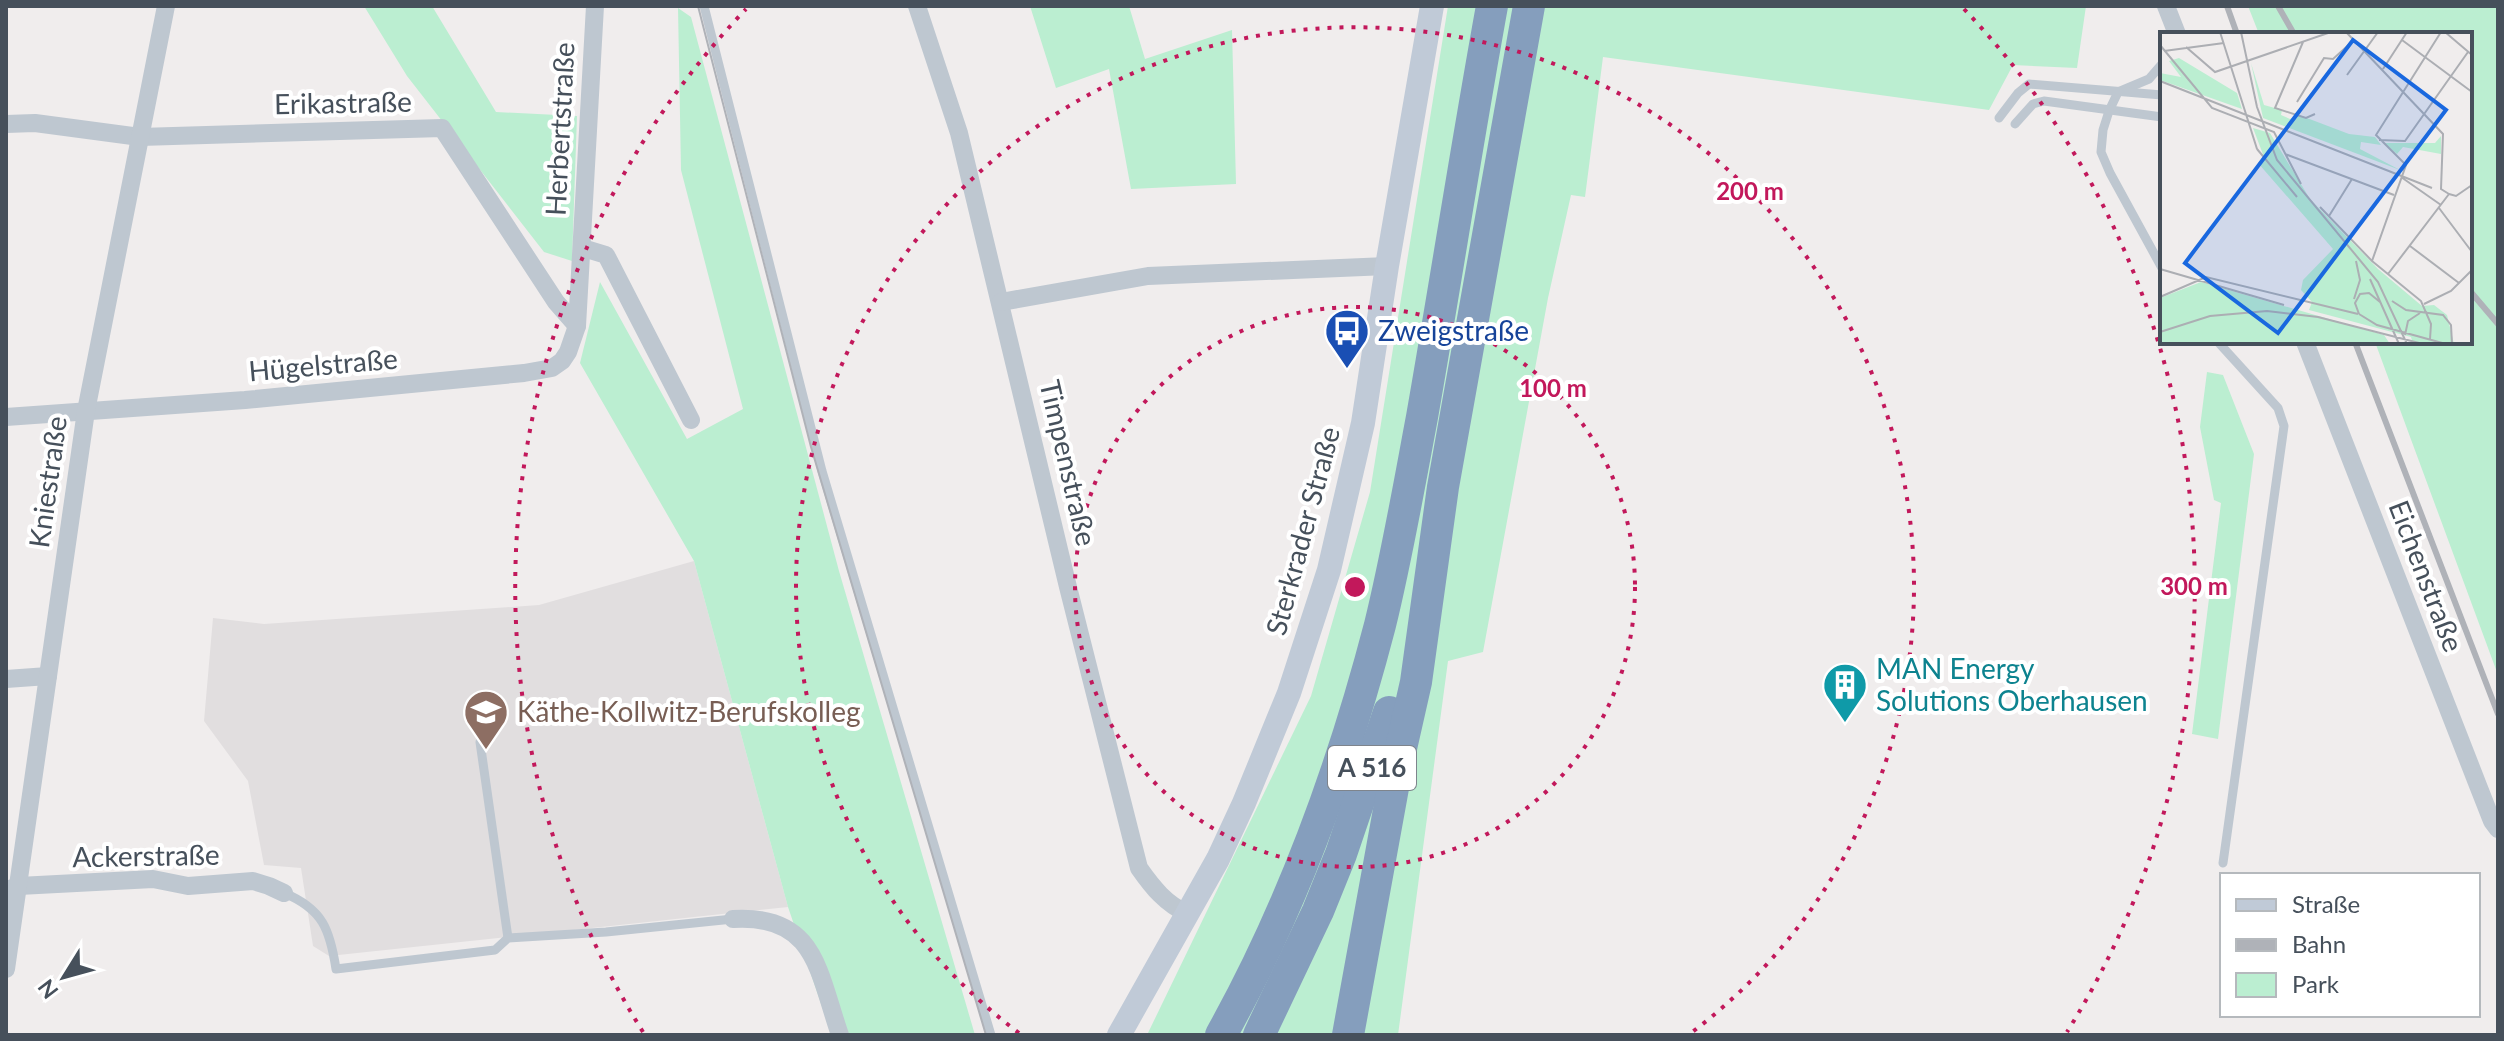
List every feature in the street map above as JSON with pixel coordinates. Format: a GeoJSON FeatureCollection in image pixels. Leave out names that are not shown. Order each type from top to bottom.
{"type":"FeatureCollection","features":[{"type":"Feature","properties":{"kind":"highway","name":"A 516"},"geometry":{"type":"LineString","coordinates":[[1221,1035],[1268,944],[1298,876],[1342,757],[1381,622],[1416,449],[1492,6]]}},
{"type":"Feature","properties":{"kind":"highway","name":"A 516"},"geometry":{"type":"LineString","coordinates":[[1259,1035],[1318,911],[1341,854],[1378,751],[1413,623],[1443,487],[1529,6]]}},
{"type":"Feature","properties":{"kind":"highway"},"geometry":{"type":"LineString","coordinates":[[1348,1034],[1397,766],[1416,682],[1443,487]]}},
{"type":"Feature","properties":{"kind":"street","name":"Kniestraße"},"geometry":{"type":"LineString","coordinates":[[6,969],[13,888],[48,676],[86,411],[166,6]]}},
{"type":"Feature","properties":{"kind":"street","name":"Timpenstraße"},"geometry":{"type":"LineString","coordinates":[[917,6],[959,133],[1139,868],[1154,890],[1175,908],[1188,914]]}},
{"type":"Feature","properties":{"kind":"street","name":"Sterkrader Straße"},"geometry":{"type":"LineString","coordinates":[[1119,1035],[1218,859],[1270,744],[1329,570],[1363,423],[1432,6]]}},
{"type":"Feature","properties":{"kind":"street"},"geometry":{"type":"LineString","coordinates":[[2166,6],[2174,31]]}},
{"type":"Feature","properties":{"kind":"street","name":"Herbertstraße"},"geometry":{"type":"LineString","coordinates":[[581,285],[594,9]]}},
{"type":"Feature","properties":{"kind":"street","name":"Erikastraße"},"geometry":{"type":"LineString","coordinates":[[6,124],[35,123],[140,137],[442,128],[556,302],[577,326]]}},
{"type":"Feature","properties":{"kind":"street","name":"Herbertstraße"},"geometry":{"type":"LineString","coordinates":[[583,248],[606,255],[691,420]]}},
{"type":"Feature","properties":{"kind":"street"},"geometry":{"type":"LineString","coordinates":[[1001,302],[1148,276],[1387,266]]}},
{"type":"Feature","properties":{"kind":"street","name":"Hügelstraße"},"geometry":{"type":"LineString","coordinates":[[6,417],[245,400],[552,368],[568,352],[577,326],[581,285]]}},
{"type":"Feature","properties":{"kind":"street","name":"Eichenstraße"},"geometry":{"type":"LineString","coordinates":[[2306,344],[2487,810],[2498,829]]}},
{"type":"Feature","properties":{"kind":"street"},"geometry":{"type":"LineString","coordinates":[[6,679],[48,676]]}},
{"type":"Feature","properties":{"kind":"street","name":"Ackerstraße"},"geometry":{"type":"LineString","coordinates":[[13,888],[153,879],[188,886],[253,881],[284,893]]}},
{"type":"Feature","properties":{"kind":"street"},"geometry":{"type":"LineString","coordinates":[[733,919],[757,917],[777,922],[804,942],[812,956],[840,1035]]}},
{"type":"Feature","properties":{"kind":"lane"},"geometry":{"type":"LineString","coordinates":[[704,6],[822,471],[991,1035]]}},
{"type":"Feature","properties":{"kind":"lane"},"geometry":{"type":"LineString","coordinates":[[2160,66],[2149,79],[2118,92],[2103,130],[2101,152],[2160,264]]}},
{"type":"Feature","properties":{"kind":"lane"},"geometry":{"type":"LineString","coordinates":[[1999,118],[2023,87],[2029,84],[2160,95]]}},
{"type":"Feature","properties":{"kind":"lane"},"geometry":{"type":"LineString","coordinates":[[2015,124],[2033,104],[2044,101],[2160,117]]}},
{"type":"Feature","properties":{"kind":"lane"},"geometry":{"type":"LineString","coordinates":[[2220,344],[2278,408],[2284,426],[2223,863]]}},
{"type":"Feature","properties":{"kind":"lane"},"geometry":{"type":"LineString","coordinates":[[480,742],[508,938]]}},
{"type":"Feature","properties":{"kind":"lane"},"geometry":{"type":"LineString","coordinates":[[284,893],[306,902],[323,924],[330,935],[336,969],[495,950],[508,938],[733,919]]}},
{"type":"Feature","properties":{"kind":"shaded area","name":"Käthe-Kollwitz-Berufskolleg"},"geometry":{"type":"Polygon","coordinates":[[[694,561],[788,907],[329,956],[313,946],[301,868],[264,865],[248,781],[204,721],[213,618],[264,624],[539,605],[694,561]]]}},
{"type":"Feature","properties":{"kind":"green space"},"geometry":{"type":"Polygon","coordinates":[[[364,6],[432,6],[496,112],[577,116],[572,261],[544,252],[407,76],[364,6]]]}},
{"type":"Feature","properties":{"kind":"green space"},"geometry":{"type":"Polygon","coordinates":[[[1030,6],[1129,6],[1145,59],[1232,30],[1236,184],[1131,189],[1109,69],[1056,88],[1030,6]]]}},
{"type":"Feature","properties":{"kind":"green space"},"geometry":{"type":"Polygon","coordinates":[[[1448,6],[2086,6],[2077,68],[2013,65],[1989,110],[1603,57],[1585,197],[1571,195],[1548,298],[1483,652],[1448,661],[1398,1035],[1147,1035],[1311,696],[1370,492],[1448,6]]]}},
{"type":"Feature","properties":{"kind":"green space"},"geometry":{"type":"Polygon","coordinates":[[[2248,6],[2498,6],[2498,675],[2376,344],[2472,344],[2472,32],[2258,32],[2248,6]]]}},
{"type":"Feature","properties":{"kind":"green space"},"geometry":{"type":"Polygon","coordinates":[[[678,8],[691,17],[839,571],[975,1035],[839,1035],[828,1024],[788,907],[694,561],[580,363],[600,282],[687,439],[743,409],[681,170],[678,8]]]}},
{"type":"Feature","properties":{"kind":"green space"},"geometry":{"type":"Polygon","coordinates":[[[2207,372],[2223,375],[2254,454],[2218,739],[2192,734],[2221,503],[2214,500],[2200,427],[2207,372]]]}},
{"type":"Feature","properties":{"kind":"tram line"},"geometry":{"type":"LineString","coordinates":[[698,6],[811,447],[986,1035]]}},
{"type":"Feature","properties":{"kind":"railway"},"geometry":{"type":"LineString","coordinates":[[2227,6],[2236,32]]}},
{"type":"Feature","properties":{"kind":"railway"},"geometry":{"type":"LineString","coordinates":[[2278,6],[2293,32]]}},
{"type":"Feature","properties":{"kind":"railway"},"geometry":{"type":"LineString","coordinates":[[2472,293],[2498,324]]}},
{"type":"Feature","properties":{"kind":"railway"},"geometry":{"type":"LineString","coordinates":[[2356,344],[2498,714]]}},
{"type":"Feature","properties":{"kind":"place","name":"Zweigstraße"},"geometry":{"type":"Point","coordinates":[1347,370]}},
{"type":"Feature","properties":{"kind":"place","name":"MAN Energy Solutions Oberhausen"},"geometry":{"type":"Point","coordinates":[1845,724]}},
{"type":"Feature","properties":{"kind":"place","name":"Käthe-Kollwitz-Berufskolleg"},"geometry":{"type":"Point","coordinates":[486,751]}}]}
